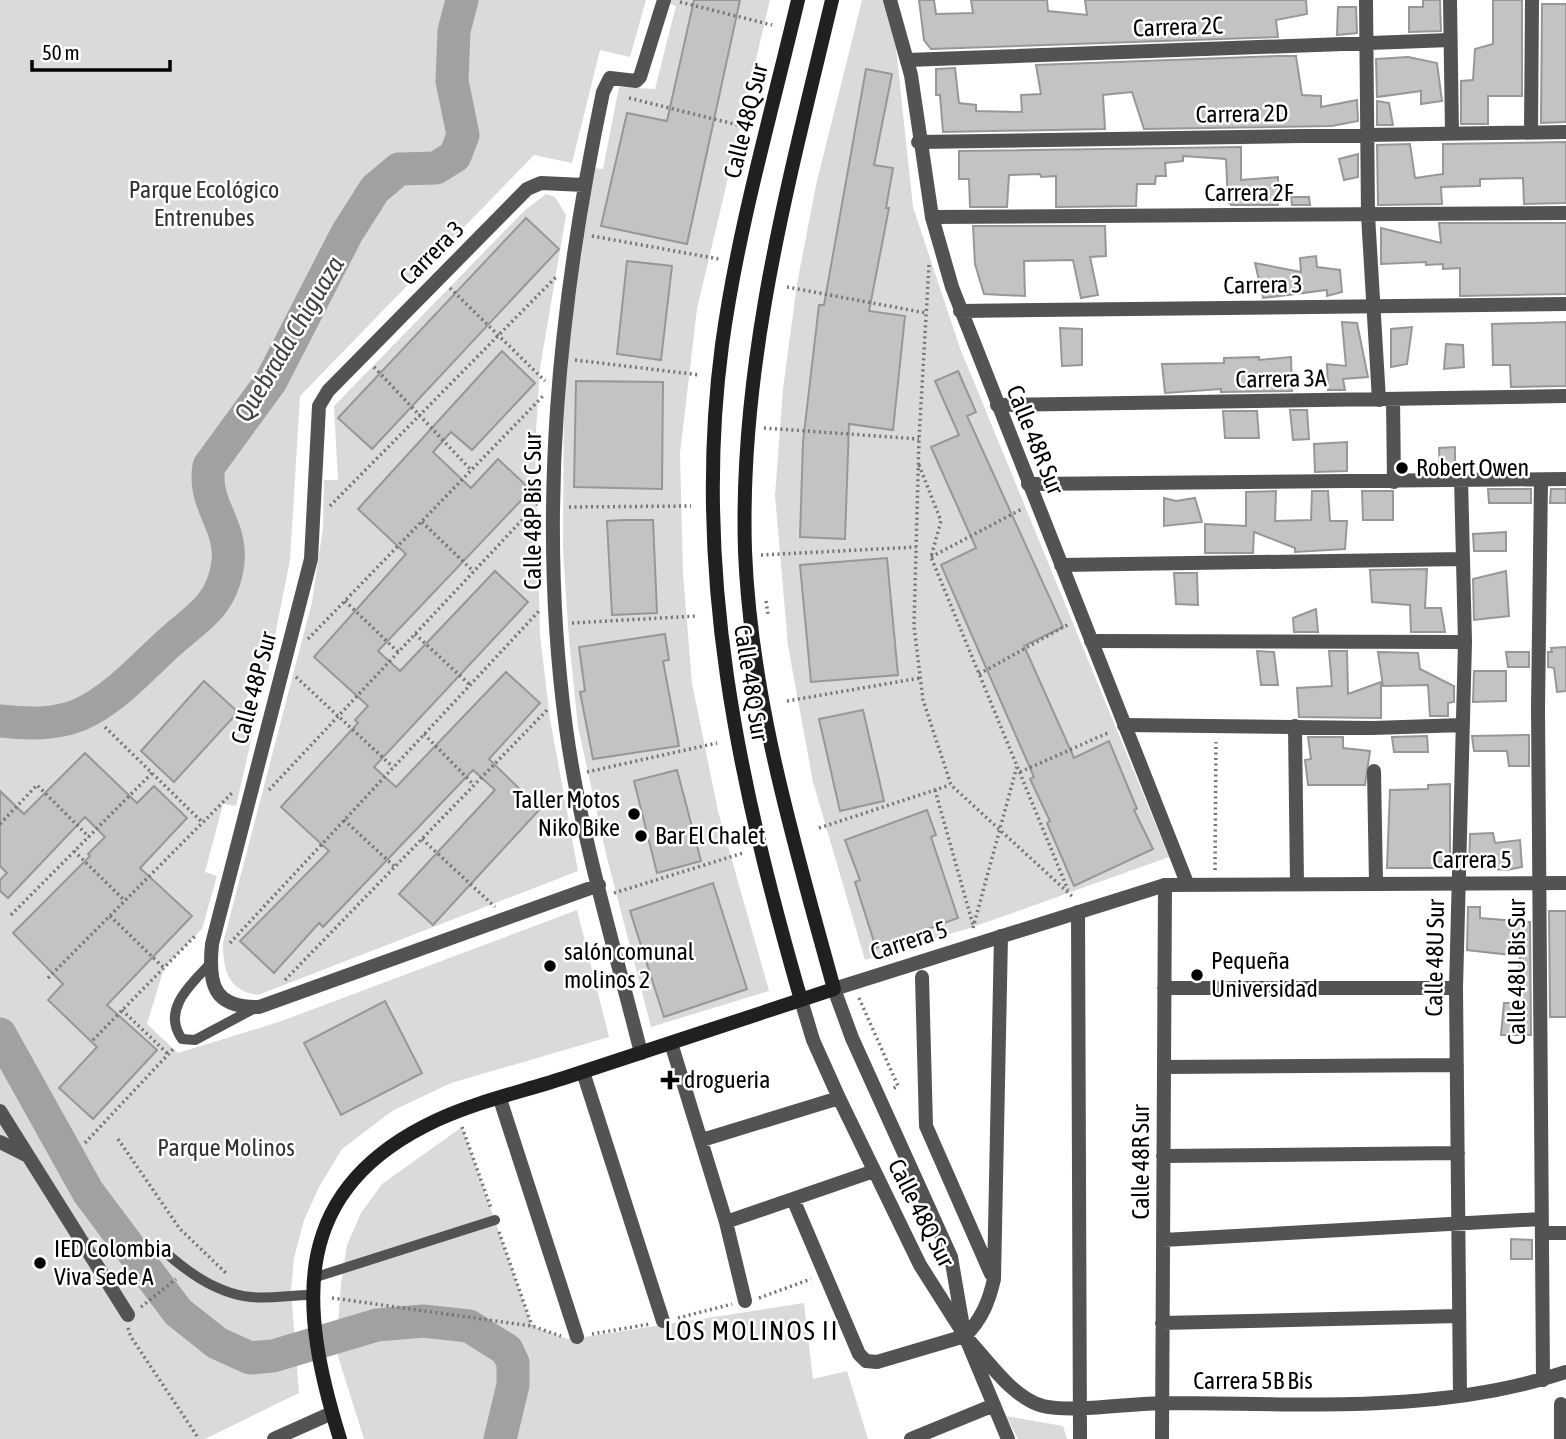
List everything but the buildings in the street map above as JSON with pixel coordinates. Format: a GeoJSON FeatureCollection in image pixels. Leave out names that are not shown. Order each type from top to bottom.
{"type":"FeatureCollection","features":[{"type":"Feature","properties":{"kind":"main road","name":"Calle 48Q Sur"},"geometry":{"type":"LineString","coordinates":[[798,0],[730,291],[722,348],[711,498],[717,615],[736,739],[755,833],[801,1000]]}},
{"type":"Feature","properties":{"kind":"main road","name":"Calle 48Q Sur"},"geometry":{"type":"LineString","coordinates":[[832,0],[776,239],[756,351],[745,494],[745,552],[762,705],[788,819],[834,989]]}},
{"type":"Feature","properties":{"kind":"main road","name":"Carrera 5"},"geometry":{"type":"LineString","coordinates":[[313,1278],[326,1226],[337,1202],[353,1182],[397,1143],[441,1118],[834,989]]}},
{"type":"Feature","properties":{"kind":"main road"},"geometry":{"type":"LineString","coordinates":[[313,1278],[312,1318],[319,1367],[340,1439]]}},
{"type":"Feature","properties":{"kind":"street"},"geometry":{"type":"LineString","coordinates":[[603,92],[608,80],[613,77],[636,81],[640,77],[664,0]]}},
{"type":"Feature","properties":{"kind":"street","name":"Calle 48R Sur"},"geometry":{"type":"LineString","coordinates":[[890,0],[907,60],[932,217],[960,312],[1187,883]]}},
{"type":"Feature","properties":{"kind":"street"},"geometry":{"type":"LineString","coordinates":[[1366,0],[1368,215],[1394,482]]}},
{"type":"Feature","properties":{"kind":"street"},"geometry":{"type":"LineString","coordinates":[[1450,0],[1452,133]]}},
{"type":"Feature","properties":{"kind":"street"},"geometry":{"type":"LineString","coordinates":[[1531,132],[1532,0]]}},
{"type":"Feature","properties":{"kind":"street","name":"Carrera 2C"},"geometry":{"type":"LineString","coordinates":[[907,60],[1450,40]]}},
{"type":"Feature","properties":{"kind":"street","name":"Calle 48P Bis C Sur"},"geometry":{"type":"LineString","coordinates":[[603,92],[583,185],[559,358],[553,486],[556,624],[574,775],[641,1053]]}},
{"type":"Feature","properties":{"kind":"street","name":"Carrera 2D"},"geometry":{"type":"LineString","coordinates":[[918,142],[1566,132]]}},
{"type":"Feature","properties":{"kind":"street","name":"Carrera 3"},"geometry":{"type":"LineString","coordinates":[[328,391],[532,185],[583,185]]}},
{"type":"Feature","properties":{"kind":"street","name":"Carrera 2F"},"geometry":{"type":"LineString","coordinates":[[932,217],[1566,214]]}},
{"type":"Feature","properties":{"kind":"street","name":"Carrera 3"},"geometry":{"type":"LineString","coordinates":[[960,312],[1566,304]]}},
{"type":"Feature","properties":{"kind":"street","name":"Calle 48P Sur"},"geometry":{"type":"LineString","coordinates":[[259,1007],[240,1007],[218,993],[212,983],[210,964],[220,911],[305,586],[314,521],[317,417],[328,391]]}},
{"type":"Feature","properties":{"kind":"street","name":"Carrera 3A"},"geometry":{"type":"LineString","coordinates":[[997,405],[1566,396]]}},
{"type":"Feature","properties":{"kind":"street","name":"Calle 48U Sur"},"geometry":{"type":"LineString","coordinates":[[1460,1396],[1456,988],[1465,642],[1461,478]]}},
{"type":"Feature","properties":{"kind":"street"},"geometry":{"type":"LineString","coordinates":[[1028,484],[1566,479]]}},
{"type":"Feature","properties":{"kind":"street","name":"Calle 48U Bis Sur"},"geometry":{"type":"LineString","coordinates":[[1541,480],[1539,883],[1543,1380]]}},
{"type":"Feature","properties":{"kind":"street"},"geometry":{"type":"LineString","coordinates":[[1060,565],[1463,559]]}},
{"type":"Feature","properties":{"kind":"street"},"geometry":{"type":"LineString","coordinates":[[1091,641],[1465,642]]}},
{"type":"Feature","properties":{"kind":"street"},"geometry":{"type":"LineString","coordinates":[[1124,725],[1463,725]]}},
{"type":"Feature","properties":{"kind":"street"},"geometry":{"type":"LineString","coordinates":[[1295,726],[1297,883]]}},
{"type":"Feature","properties":{"kind":"street"},"geometry":{"type":"LineString","coordinates":[[1374,771],[1376,883]]}},
{"type":"Feature","properties":{"kind":"street","name":"Carrera 5"},"geometry":{"type":"LineString","coordinates":[[834,989],[1000,936],[1077,906],[1165,885],[1566,883]]}},
{"type":"Feature","properties":{"kind":"street","name":"Calle 48R Sur"},"geometry":{"type":"LineString","coordinates":[[1162,1439],[1165,885]]}},
{"type":"Feature","properties":{"kind":"street"},"geometry":{"type":"LineString","coordinates":[[259,1007],[507,918],[600,890]]}},
{"type":"Feature","properties":{"kind":"street"},"geometry":{"type":"LineString","coordinates":[[1077,906],[1080,1439]]}},
{"type":"Feature","properties":{"kind":"street"},"geometry":{"type":"LineString","coordinates":[[793,1199],[859,1354],[866,1361],[877,1362],[965,1336],[983,1314],[994,1279],[1000,936]]}},
{"type":"Feature","properties":{"kind":"street"},"geometry":{"type":"LineString","coordinates":[[922,977],[926,1126],[994,1279]]}},
{"type":"Feature","properties":{"kind":"street"},"geometry":{"type":"LineString","coordinates":[[1164,988],[1456,988]]}},
{"type":"Feature","properties":{"kind":"street","name":"Calle 48Q Sur"},"geometry":{"type":"LineString","coordinates":[[834,989],[877,1095],[951,1257],[965,1336]]}},
{"type":"Feature","properties":{"kind":"street","name":"Calle 48Q Sur"},"geometry":{"type":"LineString","coordinates":[[801,1000],[813,1040],[839,1098],[920,1265],[965,1336],[1008,1439]]}},
{"type":"Feature","properties":{"kind":"street"},"geometry":{"type":"LineString","coordinates":[[671,1043],[726,1222],[745,1301]]}},
{"type":"Feature","properties":{"kind":"street"},"geometry":{"type":"LineString","coordinates":[[1164,1068],[1457,1065]]}},
{"type":"Feature","properties":{"kind":"street"},"geometry":{"type":"LineString","coordinates":[[583,1072],[663,1321]]}},
{"type":"Feature","properties":{"kind":"street"},"geometry":{"type":"LineString","coordinates":[[702,1140],[839,1098]]}},
{"type":"Feature","properties":{"kind":"street"},"geometry":{"type":"LineString","coordinates":[[500,1099],[577,1337]]}},
{"type":"Feature","properties":{"kind":"street"},"geometry":{"type":"LineString","coordinates":[[0,1111],[128,1315]]}},
{"type":"Feature","properties":{"kind":"street"},"geometry":{"type":"LineString","coordinates":[[0,1142],[27,1156]]}},
{"type":"Feature","properties":{"kind":"street"},"geometry":{"type":"LineString","coordinates":[[1163,1156],[1458,1153]]}},
{"type":"Feature","properties":{"kind":"street"},"geometry":{"type":"LineString","coordinates":[[726,1222],[874,1171]]}},
{"type":"Feature","properties":{"kind":"street"},"geometry":{"type":"LineString","coordinates":[[1163,1240],[1458,1226],[1542,1226],[1566,1233]]}},
{"type":"Feature","properties":{"kind":"street"},"geometry":{"type":"LineString","coordinates":[[1163,1324],[1459,1316]]}},
{"type":"Feature","properties":{"kind":"street","name":"Carrera 5B Bis"},"geometry":{"type":"LineString","coordinates":[[965,1336],[1009,1382],[1033,1402],[1045,1407],[1162,1403],[1377,1405],[1460,1396],[1543,1380],[1566,1372]]}},
{"type":"Feature","properties":{"kind":"street"},"geometry":{"type":"LineString","coordinates":[[1561,1404],[1561,1439]]}},
{"type":"Feature","properties":{"kind":"street"},"geometry":{"type":"LineString","coordinates":[[911,1439],[994,1405]]}},
{"type":"Feature","properties":{"kind":"street"},"geometry":{"type":"LineString","coordinates":[[274,1439],[332,1413]]}},
{"type":"Feature","properties":{"kind":"lane"},"geometry":{"type":"LineString","coordinates":[[210,964],[182,993],[177,1004],[176,1026],[182,1039],[195,1040],[259,1007]]}},
{"type":"Feature","properties":{"kind":"lane"},"geometry":{"type":"LineString","coordinates":[[313,1278],[495,1220]]}},
{"type":"Feature","properties":{"kind":"lane"},"geometry":{"type":"LineString","coordinates":[[164,1251],[186,1270],[234,1293],[250,1297],[311,1295]]}},
{"type":"Feature","properties":{"kind":"path"},"geometry":{"type":"LineString","coordinates":[[671,0],[772,25]]}},
{"type":"Feature","properties":{"kind":"path"},"geometry":{"type":"LineString","coordinates":[[603,92],[746,127]]}},
{"type":"Feature","properties":{"kind":"path"},"geometry":{"type":"LineString","coordinates":[[576,233],[719,259]]}},
{"type":"Feature","properties":{"kind":"path"},"geometry":{"type":"LineString","coordinates":[[929,258],[918,463],[914,626],[923,700],[951,785],[1069,893]]}},
{"type":"Feature","properties":{"kind":"path"},"geometry":{"type":"LineString","coordinates":[[314,521],[572,261]]}},
{"type":"Feature","properties":{"kind":"path"},"geometry":{"type":"LineString","coordinates":[[393,767],[283,666],[551,387],[440,278]]}},
{"type":"Feature","properties":{"kind":"path"},"geometry":{"type":"LineString","coordinates":[[787,287],[926,313]]}},
{"type":"Feature","properties":{"kind":"path"},"geometry":{"type":"LineString","coordinates":[[363,355],[471,470]]}},
{"type":"Feature","properties":{"kind":"path"},"geometry":{"type":"LineString","coordinates":[[559,358],[700,375]]}},
{"type":"Feature","properties":{"kind":"path"},"geometry":{"type":"LineString","coordinates":[[767,428],[919,439]]}},
{"type":"Feature","properties":{"kind":"path"},"geometry":{"type":"LineString","coordinates":[[918,463],[941,521],[931,557],[1069,893],[1077,906]]}},
{"type":"Feature","properties":{"kind":"path"},"geometry":{"type":"LineString","coordinates":[[263,797],[553,486]]}},
{"type":"Feature","properties":{"kind":"path"},"geometry":{"type":"LineString","coordinates":[[931,557],[1035,502]]}},
{"type":"Feature","properties":{"kind":"path"},"geometry":{"type":"LineString","coordinates":[[553,507],[691,506]]}},
{"type":"Feature","properties":{"kind":"path"},"geometry":{"type":"LineString","coordinates":[[422,522],[473,571]]}},
{"type":"Feature","properties":{"kind":"path"},"geometry":{"type":"LineString","coordinates":[[762,566],[761,555],[916,547]]}},
{"type":"Feature","properties":{"kind":"path"},"geometry":{"type":"LineString","coordinates":[[765,590],[768,614]]}},
{"type":"Feature","properties":{"kind":"path"},"geometry":{"type":"LineString","coordinates":[[210,964],[555,594]]}},
{"type":"Feature","properties":{"kind":"path"},"geometry":{"type":"LineString","coordinates":[[345,601],[398,652]]}},
{"type":"Feature","properties":{"kind":"path"},"geometry":{"type":"LineString","coordinates":[[556,624],[697,616]]}},
{"type":"Feature","properties":{"kind":"path"},"geometry":{"type":"LineString","coordinates":[[979,674],[1081,617]]}},
{"type":"Feature","properties":{"kind":"path"},"geometry":{"type":"LineString","coordinates":[[415,634],[470,685]]}},
{"type":"Feature","properties":{"kind":"path"},"geometry":{"type":"LineString","coordinates":[[786,701],[920,678]]}},
{"type":"Feature","properties":{"kind":"path"},"geometry":{"type":"LineString","coordinates":[[278,987],[563,694]]}},
{"type":"Feature","properties":{"kind":"path"},"geometry":{"type":"LineString","coordinates":[[1020,772],[1124,725]]}},
{"type":"Feature","properties":{"kind":"path"},"geometry":{"type":"LineString","coordinates":[[1215,873],[1216,726]]}},
{"type":"Feature","properties":{"kind":"path"},"geometry":{"type":"LineString","coordinates":[[105,727],[203,823]]}},
{"type":"Feature","properties":{"kind":"path"},"geometry":{"type":"LineString","coordinates":[[424,734],[475,785]]}},
{"type":"Feature","properties":{"kind":"path"},"geometry":{"type":"LineString","coordinates":[[574,775],[717,743]]}},
{"type":"Feature","properties":{"kind":"path"},"geometry":{"type":"LineString","coordinates":[[973,933],[998,828],[1017,766]]}},
{"type":"Feature","properties":{"kind":"path"},"geometry":{"type":"LineString","coordinates":[[48,978],[256,769]]}},
{"type":"Feature","properties":{"kind":"path"},"geometry":{"type":"LineString","coordinates":[[12,915],[152,773]]}},
{"type":"Feature","properties":{"kind":"path"},"geometry":{"type":"LineString","coordinates":[[0,824],[37,785],[89,836]]}},
{"type":"Feature","properties":{"kind":"path"},"geometry":{"type":"LineString","coordinates":[[819,828],[951,785]]}},
{"type":"Feature","properties":{"kind":"path"},"geometry":{"type":"LineString","coordinates":[[935,790],[973,927]]}},
{"type":"Feature","properties":{"kind":"path"},"geometry":{"type":"LineString","coordinates":[[344,820],[395,867]]}},
{"type":"Feature","properties":{"kind":"path"},"geometry":{"type":"LineString","coordinates":[[422,839],[507,918]]}},
{"type":"Feature","properties":{"kind":"path"},"geometry":{"type":"LineString","coordinates":[[75,851],[125,901]]}},
{"type":"Feature","properties":{"kind":"path"},"geometry":{"type":"LineString","coordinates":[[600,890],[743,853]]}},
{"type":"Feature","properties":{"kind":"path"},"geometry":{"type":"LineString","coordinates":[[93,1040],[220,911]]}},
{"type":"Feature","properties":{"kind":"path"},"geometry":{"type":"LineString","coordinates":[[110,916],[164,968]]}},
{"type":"Feature","properties":{"kind":"path"},"geometry":{"type":"LineString","coordinates":[[859,998],[898,1086],[877,1095]]}},
{"type":"Feature","properties":{"kind":"path"},"geometry":{"type":"LineString","coordinates":[[122,1010],[169,1054]]}},
{"type":"Feature","properties":{"kind":"path"},"geometry":{"type":"LineString","coordinates":[[85,1143],[182,1039]]}},
{"type":"Feature","properties":{"kind":"path"},"geometry":{"type":"LineString","coordinates":[[118,1139],[180,1229],[229,1276]]}},
{"type":"Feature","properties":{"kind":"path"},"geometry":{"type":"LineString","coordinates":[[332,1298],[532,1326],[568,1339],[663,1321],[745,1301],[823,1274]]}},
{"type":"Feature","properties":{"kind":"path"},"geometry":{"type":"LineString","coordinates":[[148,1303],[170,1285]]}},
{"type":"Feature","properties":{"kind":"path"},"geometry":{"type":"LineString","coordinates":[[128,1315],[131,1337],[199,1439]]}},
{"type":"Feature","properties":{"kind":"green space"},"geometry":{"type":"Polygon","coordinates":[[[0,0],[646,0],[630,57],[600,50],[572,163],[534,155],[300,396],[290,560],[268,671],[252,669],[242,728],[253,732],[236,806],[223,804],[205,872],[217,876],[202,929],[164,968],[147,1024],[178,1053],[279,1022],[577,910],[609,1037],[451,1083],[392,1111],[342,1149],[319,1187],[304,1220],[294,1258],[291,1291],[299,1393],[205,1439],[0,1439],[0,0]]]}},
{"type":"Feature","properties":{"kind":"green space"},"geometry":{"type":"Polygon","coordinates":[[[659,0],[770,0],[697,309],[680,453],[683,573],[692,683],[718,811],[769,991],[651,1027],[606,854],[578,727],[563,551],[564,375],[594,168],[603,169],[619,87],[655,89],[676,6],[659,0]]]}},
{"type":"Feature","properties":{"kind":"green space"},"geometry":{"type":"Polygon","coordinates":[[[862,0],[883,0],[896,48],[913,207],[960,348],[1169,857],[973,927],[865,960],[813,782],[788,646],[775,495],[783,389],[797,284],[816,185],[862,0]]]}},
{"type":"Feature","properties":{"kind":"green space"},"geometry":{"type":"Polygon","coordinates":[[[546,194],[555,197],[566,215],[540,368],[535,447],[540,635],[550,719],[578,871],[258,995],[248,993],[229,978],[224,962],[223,943],[312,602],[323,528],[324,480],[338,480],[334,406],[524,211],[546,194]]]}},
{"type":"Feature","properties":{"kind":"green space"},"geometry":{"type":"Polygon","coordinates":[[[462,1127],[532,1326],[568,1339],[804,1303],[813,1379],[847,1371],[868,1439],[364,1439],[336,1350],[347,1245],[361,1213],[382,1184],[462,1127]]]}},
{"type":"Feature","properties":{"kind":"green space"},"geometry":{"type":"Polygon","coordinates":[[[1006,1416],[1063,1426],[1067,1439],[1018,1439],[1006,1416]]]}},
{"type":"Feature","properties":{"kind":"waterway","name":"Quebrada Chiguaza"},"geometry":{"type":"LineString","coordinates":[[0,721],[50,722],[92,709],[127,682],[201,615],[217,596],[226,574],[228,549],[210,492],[209,466],[271,381],[347,233],[375,189],[399,169],[436,168],[455,156],[463,135],[452,81],[454,31],[462,0]]}},
{"type":"Feature","properties":{"kind":"waterway","name":"Quebrada Chiguaza"},"geometry":{"type":"LineString","coordinates":[[0,1034],[88,1192],[178,1312],[217,1343],[250,1358],[273,1356],[377,1325],[423,1321],[469,1326],[507,1350],[513,1363],[513,1385],[500,1439]]}},
{"type":"Feature","properties":{"kind":"place","name":"Robert Owen"},"geometry":{"type":"Point","coordinates":[1402,468]}},
{"type":"Feature","properties":{"kind":"place","name":"Taller Motos Niko Bike"},"geometry":{"type":"Point","coordinates":[634,814]}},
{"type":"Feature","properties":{"kind":"place","name":"Bar El Chalet"},"geometry":{"type":"Point","coordinates":[641,836]}},
{"type":"Feature","properties":{"kind":"place","name":"salón comunal molinos 2"},"geometry":{"type":"Point","coordinates":[550,966]}},
{"type":"Feature","properties":{"kind":"place","name":"Pequeña Universidad"},"geometry":{"type":"Point","coordinates":[1197,975]}},
{"type":"Feature","properties":{"kind":"place","name":"drogueria"},"geometry":{"type":"Point","coordinates":[670,1080]}},
{"type":"Feature","properties":{"kind":"place","name":"IED Colombia Viva Sede A"},"geometry":{"type":"Point","coordinates":[40,1263]}},
{"type":"Feature","properties":{"kind":"district","name":"LOS MOLINOS II"},"geometry":{"type":"Point","coordinates":[752,1331]}},
{"type":"Feature","properties":{"kind":"park label","name":"Parque Ecológico Entrenubes"},"geometry":{"type":"Point","coordinates":[204,204]}},
{"type":"Feature","properties":{"kind":"park label","name":"Parque Molinos"},"geometry":{"type":"Point","coordinates":[226,1148]}}]}
